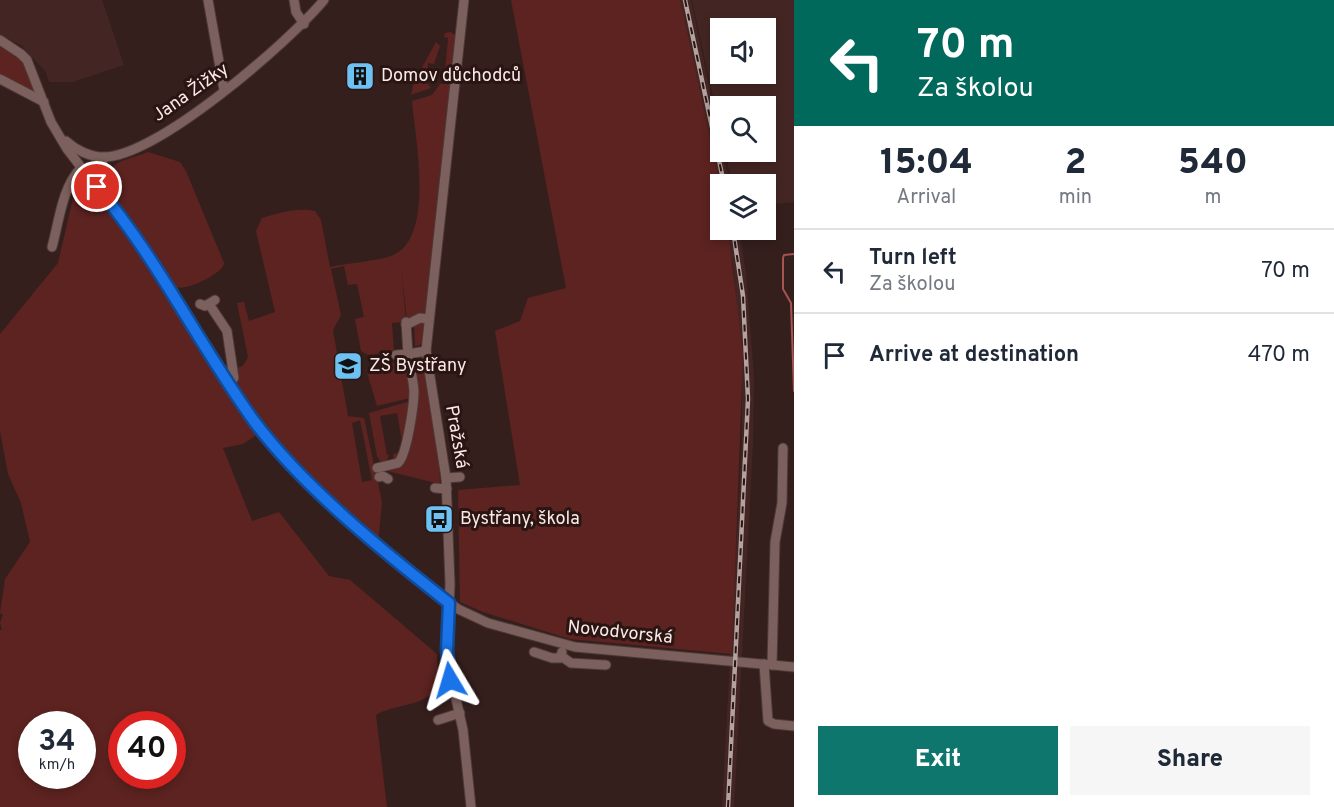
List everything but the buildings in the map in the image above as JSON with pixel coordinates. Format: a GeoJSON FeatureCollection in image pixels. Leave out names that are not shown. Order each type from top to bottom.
{"type":"FeatureCollection","features":[{"type":"Feature","properties":{"kind":"street"},"geometry":{"type":"LineString","coordinates":[[208,0],[224,90]]}},
{"type":"Feature","properties":{"kind":"street"},"geometry":{"type":"LineString","coordinates":[[294,0],[296,12],[304,24]]}},
{"type":"Feature","properties":{"kind":"street","name":"Jana Žižky"},"geometry":{"type":"LineString","coordinates":[[104,157],[128,152],[160,135],[224,90],[271,55],[304,24],[324,0]]}},
{"type":"Feature","properties":{"kind":"street","name":"Pražská"},"geometry":{"type":"LineString","coordinates":[[464,0],[426,351],[447,489],[449,603],[447,659],[466,747],[471,807]]}},
{"type":"Feature","properties":{"kind":"street","name":"Novodvorská"},"geometry":{"type":"LineString","coordinates":[[0,40],[27,60],[58,133],[81,168],[150,256],[229,385],[267,438],[306,479],[378,545],[449,603],[488,623],[563,644],[794,667]]}},
{"type":"Feature","properties":{"kind":"street"},"geometry":{"type":"LineString","coordinates":[[0,79],[44,102]]}},
{"type":"Feature","properties":{"kind":"street"},"geometry":{"type":"LineString","coordinates":[[58,133],[81,151],[104,157],[96,177],[97,187]]}},
{"type":"Feature","properties":{"kind":"street"},"geometry":{"type":"LineString","coordinates":[[52,248],[67,193],[75,174],[81,168]]}},
{"type":"Feature","properties":{"kind":"street"},"geometry":{"type":"LineString","coordinates":[[208,302],[227,332],[234,378],[229,385]]}},
{"type":"Feature","properties":{"kind":"street"},"geometry":{"type":"LineString","coordinates":[[393,454],[382,472],[398,463],[406,452],[414,393],[406,323],[420,318],[429,319]]}},
{"type":"Feature","properties":{"kind":"street"},"geometry":{"type":"LineString","coordinates":[[396,355],[426,351]]}},
{"type":"Feature","properties":{"kind":"street"},"geometry":{"type":"LineString","coordinates":[[783,448],[782,503],[775,542],[768,664],[768,721],[774,724],[794,726]]}},
{"type":"Feature","properties":{"kind":"street"},"geometry":{"type":"LineString","coordinates":[[446,478],[460,477]]}},
{"type":"Feature","properties":{"kind":"street"},"geometry":{"type":"LineString","coordinates":[[435,488],[447,489]]}},
{"type":"Feature","properties":{"kind":"street"},"geometry":{"type":"LineString","coordinates":[[561,656],[563,644]]}},
{"type":"Feature","properties":{"kind":"street"},"geometry":{"type":"LineString","coordinates":[[534,652],[556,659],[561,656]]}},
{"type":"Feature","properties":{"kind":"street"},"geometry":{"type":"LineString","coordinates":[[561,656],[571,663],[606,665]]}},
{"type":"Feature","properties":{"kind":"street"},"geometry":{"type":"LineString","coordinates":[[438,720],[460,713]]}},
{"type":"Feature","properties":{"kind":"shaded area"},"geometry":{"type":"Polygon","coordinates":[[[0,0],[102,0],[124,65],[73,82],[49,82],[46,72],[21,45],[0,35],[0,0]]]}},
{"type":"Feature","properties":{"kind":"shaded area"},"geometry":{"type":"Polygon","coordinates":[[[511,0],[680,0],[710,138],[710,162],[715,162],[718,174],[710,174],[710,240],[729,240],[743,353],[732,654],[570,639],[483,612],[460,602],[458,490],[520,485],[495,331],[520,321],[528,298],[566,288],[511,0]]]}},
{"type":"Feature","properties":{"kind":"shaded area"},"geometry":{"type":"Polygon","coordinates":[[[679,0],[691,0],[711,96],[710,139],[679,0]]]}},
{"type":"Feature","properties":{"kind":"shaded area"},"geometry":{"type":"Polygon","coordinates":[[[692,0],[794,0],[794,202],[776,204],[776,174],[730,174],[727,162],[776,162],[776,96],[713,96],[710,84],[776,84],[776,18],[710,18],[710,83],[692,0]]]}},
{"type":"Feature","properties":{"kind":"shaded area"},"geometry":{"type":"Polygon","coordinates":[[[450,32],[457,36],[424,340],[420,345],[415,346],[414,321],[407,321],[401,266],[406,322],[392,323],[394,351],[368,355],[361,351],[355,319],[364,317],[357,284],[348,285],[344,266],[331,269],[341,315],[333,330],[348,416],[364,418],[382,502],[378,545],[267,438],[235,384],[236,368],[243,366],[248,357],[237,303],[244,302],[249,321],[275,312],[256,231],[262,218],[296,210],[315,211],[321,220],[330,267],[385,258],[405,246],[414,230],[420,186],[412,101],[432,95],[440,84],[444,84],[448,38],[444,37],[445,33],[450,32]],[[360,420],[352,423],[362,482],[372,480],[360,420]]]}},
{"type":"Feature","properties":{"kind":"shaded area"},"geometry":{"type":"Polygon","coordinates":[[[436,42],[440,46],[434,64],[428,63],[426,82],[431,88],[411,95],[414,82],[436,42]]]}},
{"type":"Feature","properties":{"kind":"shaded area"},"geometry":{"type":"Polygon","coordinates":[[[0,45],[26,65],[33,78],[35,95],[0,76],[0,45]]]}},
{"type":"Feature","properties":{"kind":"shaded area"},"geometry":{"type":"Polygon","coordinates":[[[148,152],[180,162],[186,171],[224,263],[217,272],[195,284],[176,287],[108,187],[108,172],[112,167],[148,152]]]}},
{"type":"Feature","properties":{"kind":"shaded area"},"geometry":{"type":"Polygon","coordinates":[[[715,162],[725,162],[728,174],[718,174],[715,162]]]}},
{"type":"Feature","properties":{"kind":"shaded area"},"geometry":{"type":"Polygon","coordinates":[[[92,183],[147,257],[226,386],[259,433],[243,444],[223,448],[252,521],[279,512],[329,576],[350,580],[437,654],[437,680],[431,694],[417,702],[376,715],[387,807],[0,807],[0,630],[2,630],[0,623],[3,615],[0,613],[5,579],[30,542],[21,503],[8,474],[0,431],[0,334],[58,263],[74,194],[92,183]]]}},
{"type":"Feature","properties":{"kind":"shaded area"},"geometry":{"type":"Polygon","coordinates":[[[729,240],[741,240],[746,272],[754,378],[753,443],[734,807],[722,807],[742,443],[742,378],[734,273],[729,240]]]}},
{"type":"Feature","properties":{"kind":"shaded area"},"geometry":{"type":"Polygon","coordinates":[[[397,358],[406,358],[410,398],[377,406],[366,369],[392,365],[397,358]]]}},
{"type":"Feature","properties":{"kind":"shaded area"},"geometry":{"type":"Polygon","coordinates":[[[423,358],[439,454],[440,484],[383,470],[405,460],[412,359],[423,358]]]}},
{"type":"Feature","properties":{"kind":"shaded area"},"geometry":{"type":"Polygon","coordinates":[[[410,401],[409,425],[404,450],[397,413],[380,416],[387,455],[389,455],[386,462],[381,463],[377,456],[369,413],[410,401]]]}},
{"type":"Feature","properties":{"kind":"shaded area"},"geometry":{"type":"Polygon","coordinates":[[[403,452],[399,458],[394,462],[393,454],[403,452]]]}},
{"type":"Feature","properties":{"kind":"waterway"},"geometry":{"type":"LineString","coordinates":[[794,254],[784,255],[783,258],[783,289],[791,303],[794,391]]}},
{"type":"Feature","properties":{"kind":"railway"},"geometry":{"type":"LineString","coordinates":[[685,0],[722,174]]}},
{"type":"Feature","properties":{"kind":"railway"},"geometry":{"type":"LineString","coordinates":[[728,807],[748,399],[743,296],[735,240]]}},
{"type":"Feature","properties":{"kind":"place","name":"Domov důchodců"},"geometry":{"type":"Point","coordinates":[360,76]}},
{"type":"Feature","properties":{"kind":"place","name":"ZŠ Bystřany"},"geometry":{"type":"Point","coordinates":[348,366]}},
{"type":"Feature","properties":{"kind":"place","name":"Bystřany, škola"},"geometry":{"type":"Point","coordinates":[439,519]}},
{"type":"Feature","properties":{"kind":"route"},"geometry":{"type":"LineString","coordinates":[[97,187],[150,256],[229,385],[267,438],[306,479],[378,545],[449,603],[446,635],[450,680]]}}]}
